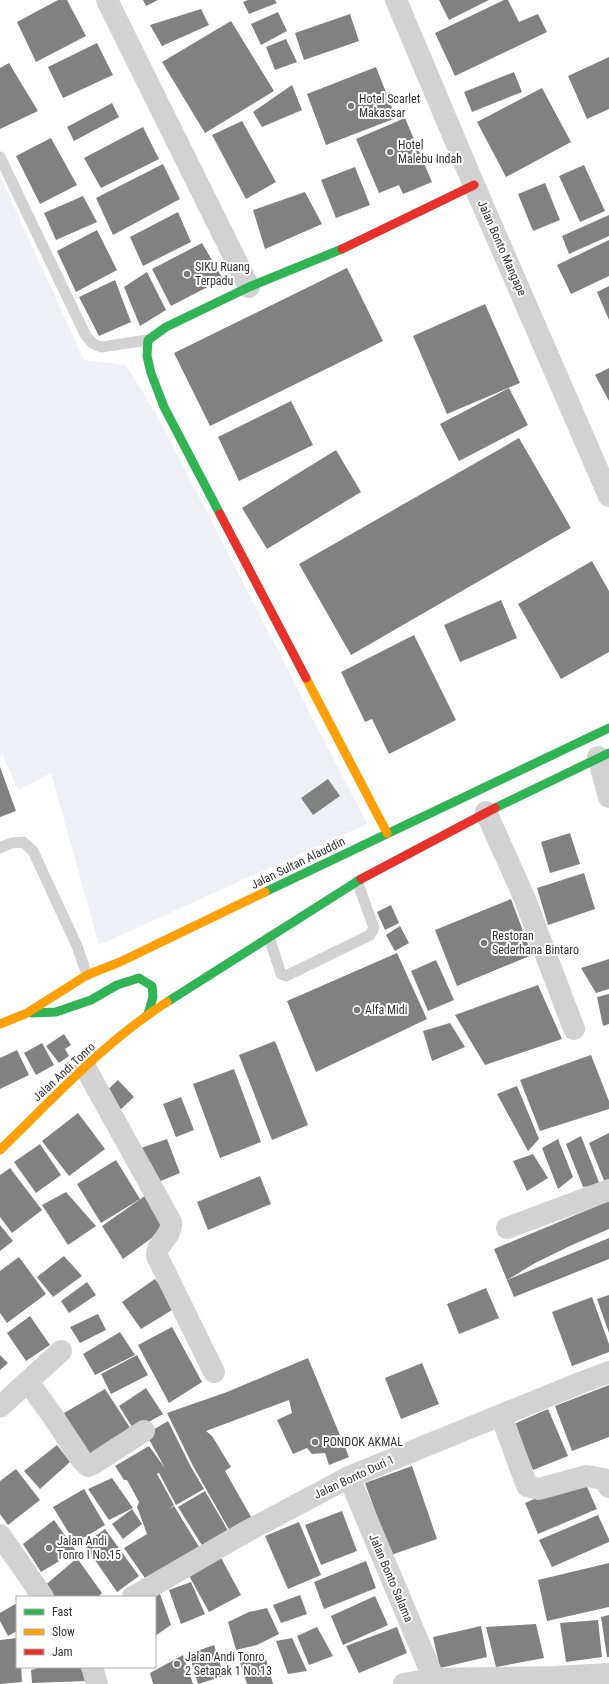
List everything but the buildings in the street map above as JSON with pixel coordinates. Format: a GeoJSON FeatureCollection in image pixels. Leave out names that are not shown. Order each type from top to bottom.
{"type":"FeatureCollection","features":[{"type":"Feature","properties":{"kind":"main road"},"geometry":{"type":"LineString","coordinates":[[387,833],[164,407],[151,373],[147,356],[148,340],[166,327],[249,287],[337,251],[474,185]]}},
{"type":"Feature","properties":{"kind":"main road","name":"Jalan Sultan Alauddin"},"geometry":{"type":"LineString","coordinates":[[0,1024],[27,1013],[87,975],[120,962],[609,728]]}},
{"type":"Feature","properties":{"kind":"main road"},"geometry":{"type":"LineString","coordinates":[[148,1014],[272,944],[359,888],[486,812],[604,755]]}},
{"type":"Feature","properties":{"kind":"main road"},"geometry":{"type":"LineString","coordinates":[[27,1013],[56,1012],[91,1000],[117,985],[139,978],[152,986],[153,997],[148,1014]]}},
{"type":"Feature","properties":{"kind":"main road","name":"Jalan Andi Tonro"},"geometry":{"type":"LineString","coordinates":[[0,1150],[85,1067],[148,1014]]}},
{"type":"Feature","properties":{"kind":"street"},"geometry":{"type":"LineString","coordinates":[[107,0],[249,287]]}},
{"type":"Feature","properties":{"kind":"street","name":"Jalan Bonto Mangape"},"geometry":{"type":"LineString","coordinates":[[396,0],[474,185],[609,496]]}},
{"type":"Feature","properties":{"kind":"street"},"geometry":{"type":"LineString","coordinates":[[604,755],[609,797]]}},
{"type":"Feature","properties":{"kind":"street"},"geometry":{"type":"LineString","coordinates":[[486,812],[524,897],[574,1028]]}},
{"type":"Feature","properties":{"kind":"street"},"geometry":{"type":"LineString","coordinates":[[85,1067],[171,1222],[172,1227],[156,1256],[214,1372]]}},
{"type":"Feature","properties":{"kind":"street"},"geometry":{"type":"LineString","coordinates":[[507,1228],[609,1190]]}},
{"type":"Feature","properties":{"kind":"street"},"geometry":{"type":"LineString","coordinates":[[0,1407],[61,1351]]}},
{"type":"Feature","properties":{"kind":"street","name":"Jalan Bonto Duri 1"},"geometry":{"type":"LineString","coordinates":[[135,1596],[242,1534],[349,1477],[609,1372]]}},
{"type":"Feature","properties":{"kind":"street"},"geometry":{"type":"LineString","coordinates":[[28,1382],[81,1459],[88,1466],[144,1431]]}},
{"type":"Feature","properties":{"kind":"street"},"geometry":{"type":"LineString","coordinates":[[501,1415],[527,1486],[539,1489],[586,1476],[604,1479],[609,1487]]}},
{"type":"Feature","properties":{"kind":"street","name":"Jalan Bonto Salama"},"geometry":{"type":"LineString","coordinates":[[349,1477],[435,1682]]}},
{"type":"Feature","properties":{"kind":"street"},"geometry":{"type":"LineString","coordinates":[[0,1535],[42,1596]]}},
{"type":"Feature","properties":{"kind":"street"},"geometry":{"type":"LineString","coordinates":[[92,1668],[97,1684]]}},
{"type":"Feature","properties":{"kind":"street"},"geometry":{"type":"LineString","coordinates":[[404,1684],[609,1674]]}},
{"type":"Feature","properties":{"kind":"lane"},"geometry":{"type":"LineString","coordinates":[[0,157],[86,336],[92,343],[101,347],[148,340]]}},
{"type":"Feature","properties":{"kind":"lane"},"geometry":{"type":"LineString","coordinates":[[0,848],[12,843],[23,842],[34,851],[76,946],[87,975]]}},
{"type":"Feature","properties":{"kind":"lane"},"geometry":{"type":"LineString","coordinates":[[272,944],[281,974],[286,976],[370,935],[374,928],[359,888]]}},
{"type":"Feature","properties":{"kind":"shaded area"},"geometry":{"type":"Polygon","coordinates":[[[0,176],[84,360],[126,365],[158,417],[367,824],[99,945],[51,773],[18,790],[3,756],[0,757],[0,176]]]}},
{"type":"Feature","properties":{"kind":"traffic: fast"},"geometry":{"type":"LineString","coordinates":[[220,514],[164,407],[151,373],[147,356],[148,340],[166,327],[249,287],[342,249]]}},
{"type":"Feature","properties":{"kind":"traffic: fast"},"geometry":{"type":"LineString","coordinates":[[265,892],[609,728]]}},
{"type":"Feature","properties":{"kind":"traffic: fast"},"geometry":{"type":"LineString","coordinates":[[495,808],[609,753]]}},
{"type":"Feature","properties":{"kind":"traffic: fast"},"geometry":{"type":"LineString","coordinates":[[167,1002],[361,879]]}},
{"type":"Feature","properties":{"kind":"traffic: fast"},"geometry":{"type":"LineString","coordinates":[[32,1013],[56,1012],[91,1000],[117,985],[139,978],[152,986],[153,997],[148,1014]]}},
{"type":"Feature","properties":{"kind":"traffic: slow"},"geometry":{"type":"LineString","coordinates":[[306,678],[387,833]]}},
{"type":"Feature","properties":{"kind":"traffic: slow"},"geometry":{"type":"LineString","coordinates":[[0,1024],[27,1013],[87,975],[120,962],[265,892]]}},
{"type":"Feature","properties":{"kind":"traffic: slow"},"geometry":{"type":"LineString","coordinates":[[0,1150],[100,1053],[167,1002]]}},
{"type":"Feature","properties":{"kind":"traffic: jam"},"geometry":{"type":"LineString","coordinates":[[342,249],[474,185]]}},
{"type":"Feature","properties":{"kind":"traffic: jam"},"geometry":{"type":"LineString","coordinates":[[220,514],[306,678]]}},
{"type":"Feature","properties":{"kind":"traffic: jam"},"geometry":{"type":"LineString","coordinates":[[361,879],[495,808]]}},
{"type":"Feature","properties":{"kind":"place","name":"Hotel Scarlet Makassar"},"geometry":{"type":"Point","coordinates":[351,106]}},
{"type":"Feature","properties":{"kind":"place","name":"Hotel Malebu Indah"},"geometry":{"type":"Point","coordinates":[390,152]}},
{"type":"Feature","properties":{"kind":"place","name":"SIKU Ruang Terpadu"},"geometry":{"type":"Point","coordinates":[187,274]}},
{"type":"Feature","properties":{"kind":"place","name":"Restoran Sederhana Bintaro"},"geometry":{"type":"Point","coordinates":[484,943]}},
{"type":"Feature","properties":{"kind":"place","name":"Alfa Midi"},"geometry":{"type":"Point","coordinates":[357,1010]}},
{"type":"Feature","properties":{"kind":"place","name":"PONDOK AKMAL"},"geometry":{"type":"Point","coordinates":[315,1442]}},
{"type":"Feature","properties":{"kind":"place","name":"Jalan Andi Tonro I No.15"},"geometry":{"type":"Point","coordinates":[49,1548]}},
{"type":"Feature","properties":{"kind":"place","name":"Jalan Andi Tonro 2 Setapak 1 No.13"},"geometry":{"type":"Point","coordinates":[177,1664]}}]}
